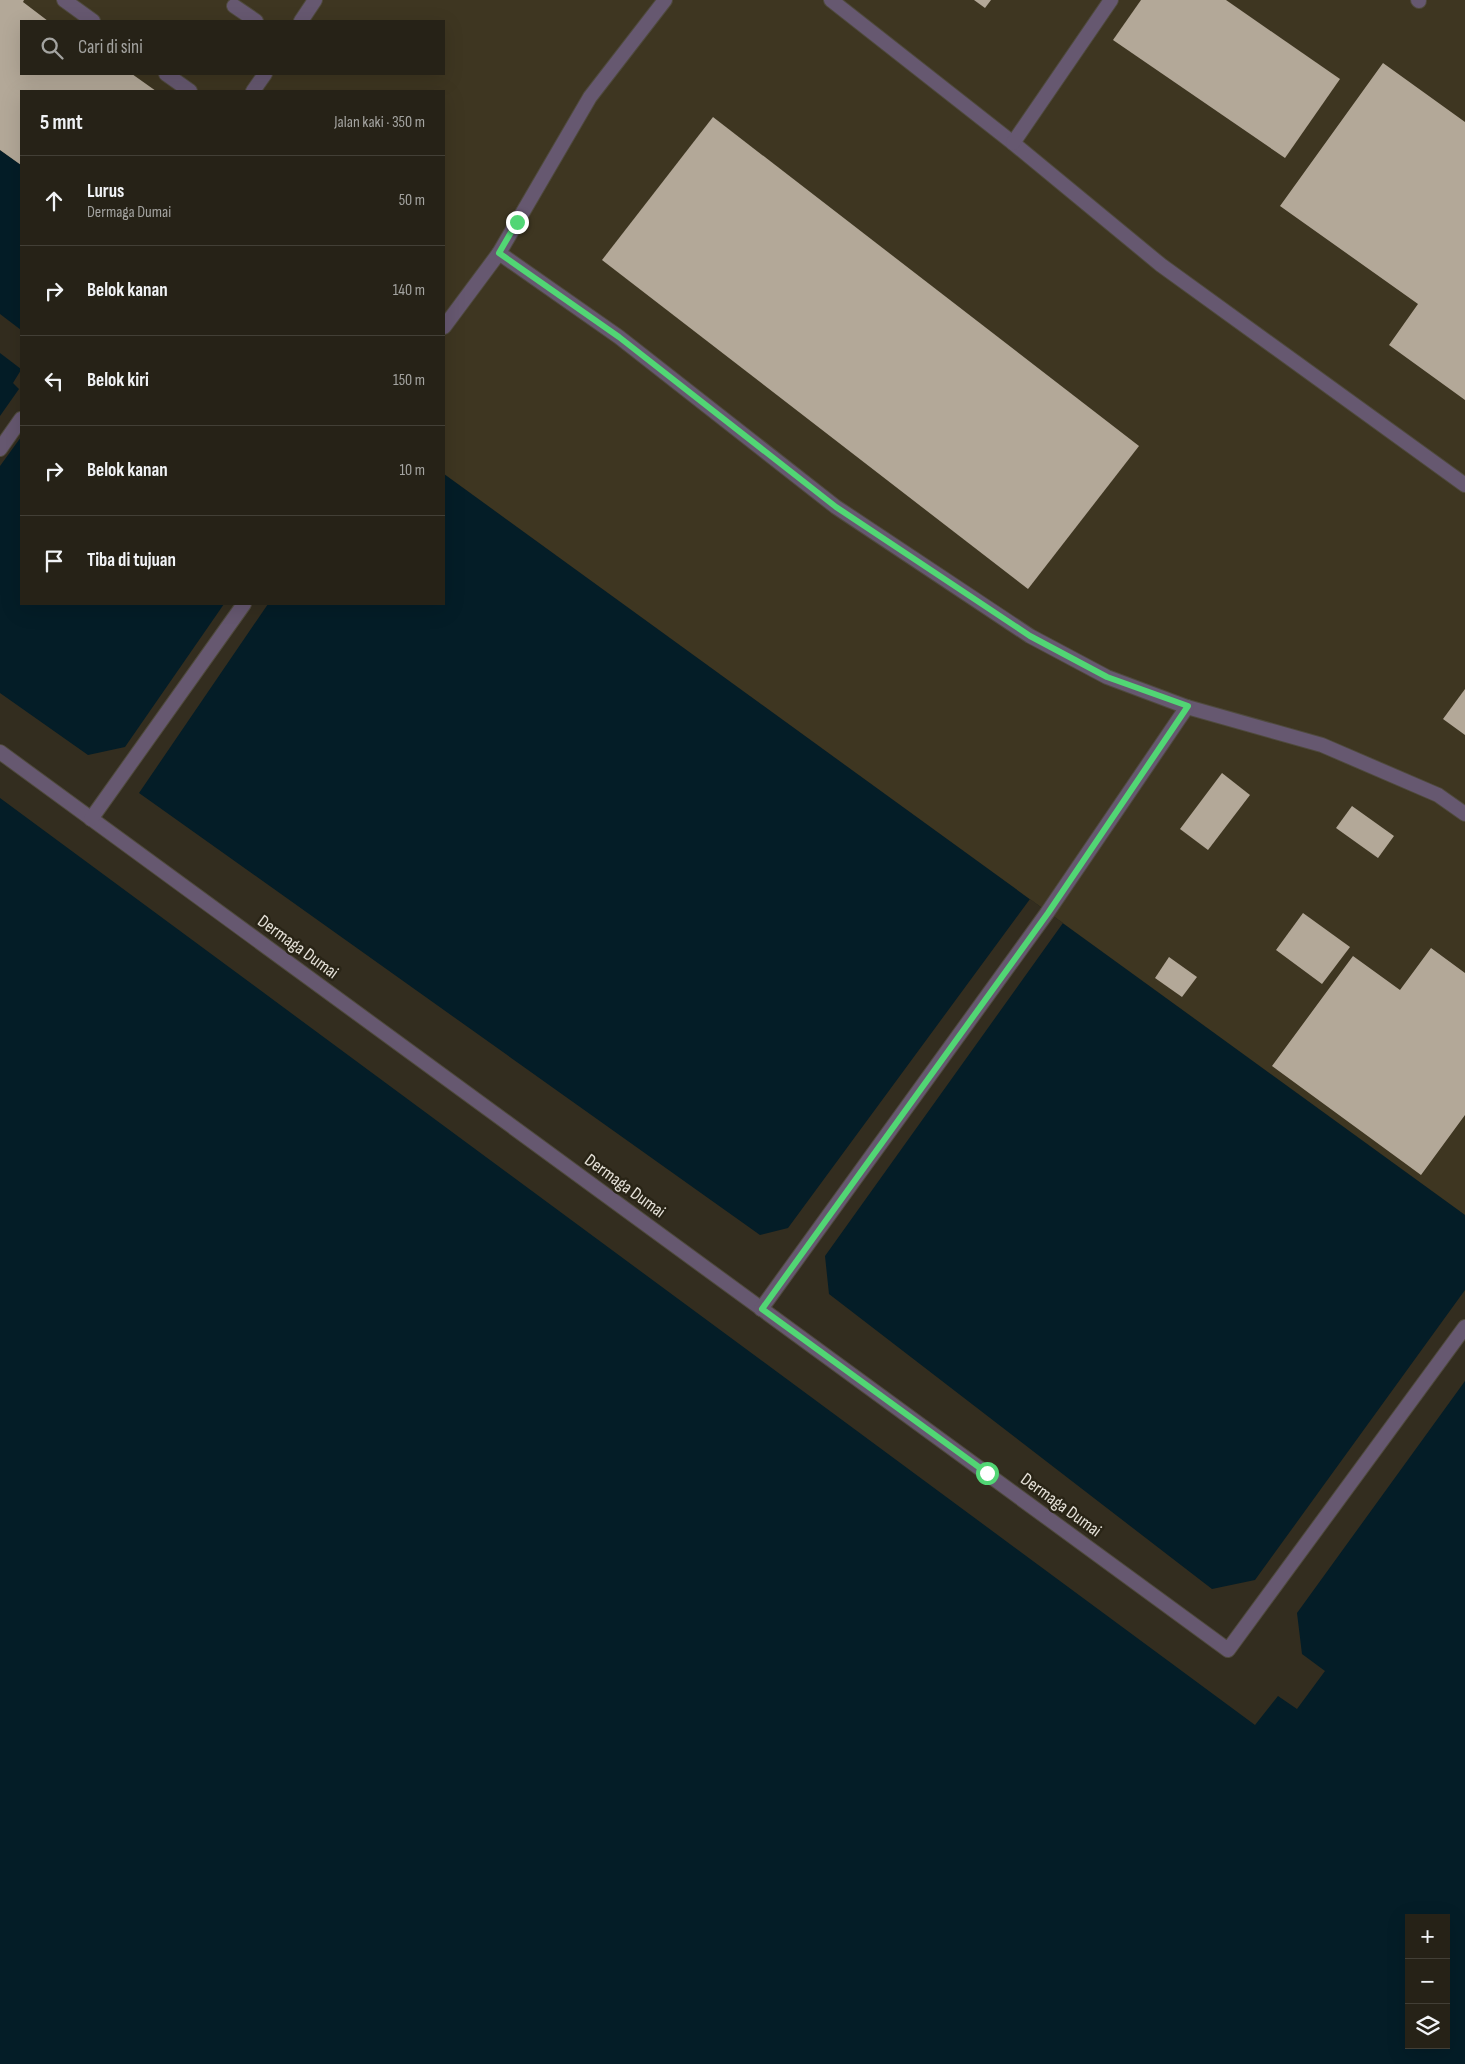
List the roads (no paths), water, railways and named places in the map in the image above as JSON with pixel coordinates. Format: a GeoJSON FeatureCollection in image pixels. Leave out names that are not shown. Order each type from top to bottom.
{"type":"FeatureCollection","features":[{"type":"Feature","properties":{"kind":"lane"},"geometry":{"type":"LineString","coordinates":[[64,0],[92,20]]}},
{"type":"Feature","properties":{"kind":"lane"},"geometry":{"type":"LineString","coordinates":[[302,20],[315,0]]}},
{"type":"Feature","properties":{"kind":"lane"},"geometry":{"type":"LineString","coordinates":[[445,326],[499,253],[590,97],[665,0]]}},
{"type":"Feature","properties":{"kind":"lane"},"geometry":{"type":"LineString","coordinates":[[831,0],[1013,144],[1161,265],[1465,485]]}},
{"type":"Feature","properties":{"kind":"lane"},"geometry":{"type":"LineString","coordinates":[[1013,144],[1111,0]]}},
{"type":"Feature","properties":{"kind":"lane"},"geometry":{"type":"LineString","coordinates":[[234,6],[255,20]]}},
{"type":"Feature","properties":{"kind":"lane"},"geometry":{"type":"LineString","coordinates":[[167,75],[189,90]]}},
{"type":"Feature","properties":{"kind":"lane"},"geometry":{"type":"LineString","coordinates":[[254,90],[264,75]]}},
{"type":"Feature","properties":{"kind":"lane"},"geometry":{"type":"LineString","coordinates":[[499,253],[619,337],[836,507],[1022,630],[1107,677],[1188,706],[1322,745],[1438,795],[1465,814]]}},
{"type":"Feature","properties":{"kind":"lane"},"geometry":{"type":"LineString","coordinates":[[0,449],[20,420]]}},
{"type":"Feature","properties":{"kind":"lane"},"geometry":{"type":"LineString","coordinates":[[91,819],[243,605]]}},
{"type":"Feature","properties":{"kind":"lane"},"geometry":{"type":"LineString","coordinates":[[762,1309],[1048,913],[1188,706]]}},
{"type":"Feature","properties":{"kind":"lane","name":"Dermaga Dumai"},"geometry":{"type":"LineString","coordinates":[[0,752],[1228,1650],[1465,1328]]}},
{"type":"Feature","properties":{"kind":"water"},"geometry":{"type":"Polygon","coordinates":[[[0,150],[20,164],[20,605],[445,605],[445,475],[1465,1215],[1465,2064],[0,2064],[0,150]]]}}]}
